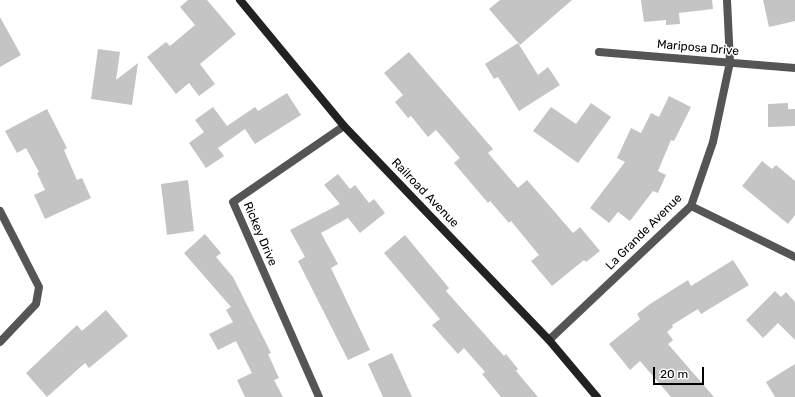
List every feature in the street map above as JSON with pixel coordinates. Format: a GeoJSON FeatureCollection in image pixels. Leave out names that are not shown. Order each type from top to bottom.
{"type":"FeatureCollection","features":[{"type":"Feature","properties":{"kind":"street","name":"Railroad Avenue"},"geometry":{"type":"LineString","coordinates":[[240,0],[344,126],[550,340],[597,397]]}},
{"type":"Feature","properties":{"kind":"street","name":"La Grande Avenue"},"geometry":{"type":"LineString","coordinates":[[550,340],[691,206],[713,142],[730,62],[727,0]]}},
{"type":"Feature","properties":{"kind":"street","name":"Mariposa Drive"},"geometry":{"type":"LineString","coordinates":[[599,52],[795,68]]}},
{"type":"Feature","properties":{"kind":"street","name":"Rickey Drive"},"geometry":{"type":"LineString","coordinates":[[319,397],[232,202],[344,126]]}},
{"type":"Feature","properties":{"kind":"street"},"geometry":{"type":"LineString","coordinates":[[691,206],[795,257]]}},
{"type":"Feature","properties":{"kind":"street"},"geometry":{"type":"LineString","coordinates":[[0,211],[38,287],[36,304],[0,342]]}},
{"type":"Feature","properties":{"kind":"building"},"geometry":{"type":"Polygon","coordinates":[[[188,0],[207,0],[236,34],[200,64],[215,84],[199,96],[189,83],[176,94],[147,57],[166,42],[170,46],[195,25],[180,7],[188,0]]]}},
{"type":"Feature","properties":{"kind":"building"},"geometry":{"type":"Polygon","coordinates":[[[500,0],[572,0],[520,45],[489,9],[500,0]]]}},
{"type":"Feature","properties":{"kind":"building"},"geometry":{"type":"Polygon","coordinates":[[[641,0],[712,0],[713,9],[679,13],[680,24],[666,25],[666,20],[644,22],[641,0]]]}},
{"type":"Feature","properties":{"kind":"building"},"geometry":{"type":"Polygon","coordinates":[[[763,0],[795,0],[795,21],[769,27],[763,0]]]}},
{"type":"Feature","properties":{"kind":"building"},"geometry":{"type":"Polygon","coordinates":[[[0,17],[21,55],[0,67],[0,17]]]}},
{"type":"Feature","properties":{"kind":"building"},"geometry":{"type":"Polygon","coordinates":[[[518,43],[538,75],[548,67],[560,85],[519,111],[498,77],[494,79],[485,64],[518,43]]]}},
{"type":"Feature","properties":{"kind":"building"},"geometry":{"type":"Polygon","coordinates":[[[98,49],[120,52],[116,80],[138,63],[132,105],[91,99],[98,49]]]}},
{"type":"Feature","properties":{"kind":"building"},"geometry":{"type":"Polygon","coordinates":[[[409,52],[493,149],[488,153],[518,188],[527,180],[573,233],[580,227],[600,251],[586,262],[584,260],[552,286],[531,261],[539,255],[511,221],[509,223],[490,201],[488,203],[454,163],[460,158],[436,130],[428,137],[411,116],[408,118],[395,102],[403,95],[384,73],[409,52]]]}},
{"type":"Feature","properties":{"kind":"building"},"geometry":{"type":"Polygon","coordinates":[[[287,93],[301,115],[255,144],[245,129],[218,148],[224,156],[206,168],[189,143],[204,132],[195,120],[213,107],[227,126],[255,107],[258,111],[287,93]]]}},
{"type":"Feature","properties":{"kind":"building"},"geometry":{"type":"Polygon","coordinates":[[[669,96],[691,107],[674,141],[671,140],[658,171],[666,175],[658,193],[653,191],[630,221],[618,212],[609,223],[590,208],[625,162],[617,158],[631,128],[641,133],[651,113],[659,117],[669,96]]]}},
{"type":"Feature","properties":{"kind":"building"},"geometry":{"type":"Polygon","coordinates":[[[591,103],[611,117],[578,163],[533,131],[551,107],[576,124],[591,103]]]}},
{"type":"Feature","properties":{"kind":"building"},"geometry":{"type":"Polygon","coordinates":[[[788,103],[788,109],[795,109],[795,126],[768,127],[768,104],[788,103]]]}},
{"type":"Feature","properties":{"kind":"building"},"geometry":{"type":"Polygon","coordinates":[[[47,109],[67,148],[64,150],[77,180],[82,178],[91,198],[45,219],[34,195],[45,190],[37,173],[39,172],[26,148],[17,153],[5,131],[47,109]]]}},
{"type":"Feature","properties":{"kind":"building"},"geometry":{"type":"Polygon","coordinates":[[[762,161],[772,169],[776,165],[795,181],[795,215],[788,224],[742,186],[762,161]]]}},
{"type":"Feature","properties":{"kind":"building"},"geometry":{"type":"Polygon","coordinates":[[[338,174],[350,189],[355,185],[369,203],[374,199],[385,213],[360,233],[348,218],[321,233],[338,264],[331,268],[370,350],[348,360],[298,261],[305,257],[290,230],[340,204],[324,185],[338,174]]]}},
{"type":"Feature","properties":{"kind":"building"},"geometry":{"type":"Polygon","coordinates":[[[188,180],[194,231],[167,235],[161,184],[188,180]]]}},
{"type":"Feature","properties":{"kind":"building"},"geometry":{"type":"Polygon","coordinates":[[[205,234],[221,253],[216,257],[233,277],[271,353],[268,354],[279,378],[274,380],[283,397],[245,397],[237,380],[252,373],[236,341],[218,350],[209,334],[233,322],[226,310],[231,307],[184,253],[205,234]]]}},
{"type":"Feature","properties":{"kind":"building"},"geometry":{"type":"Polygon","coordinates":[[[405,235],[449,288],[446,291],[504,356],[506,354],[518,369],[516,371],[538,397],[501,397],[482,374],[485,372],[464,348],[458,354],[432,325],[440,319],[384,253],[405,235]]]}},
{"type":"Feature","properties":{"kind":"building"},"geometry":{"type":"Polygon","coordinates":[[[733,260],[749,285],[701,314],[698,309],[672,325],[673,327],[667,332],[673,340],[668,344],[714,397],[671,397],[640,361],[630,370],[609,344],[640,319],[637,314],[688,280],[691,286],[733,260]]]}},
{"type":"Feature","properties":{"kind":"building"},"geometry":{"type":"Polygon","coordinates":[[[775,291],[781,297],[786,292],[795,302],[795,340],[778,323],[763,338],[746,320],[775,291]]]}},
{"type":"Feature","properties":{"kind":"building"},"geometry":{"type":"Polygon","coordinates":[[[106,310],[128,336],[89,368],[85,363],[47,397],[26,373],[77,325],[82,331],[106,310]]]}},
{"type":"Feature","properties":{"kind":"building"},"geometry":{"type":"Polygon","coordinates":[[[392,353],[412,397],[383,397],[368,364],[392,353]]]}},
{"type":"Feature","properties":{"kind":"building"},"geometry":{"type":"Polygon","coordinates":[[[795,364],[795,397],[775,397],[766,382],[795,364]]]}}]}
